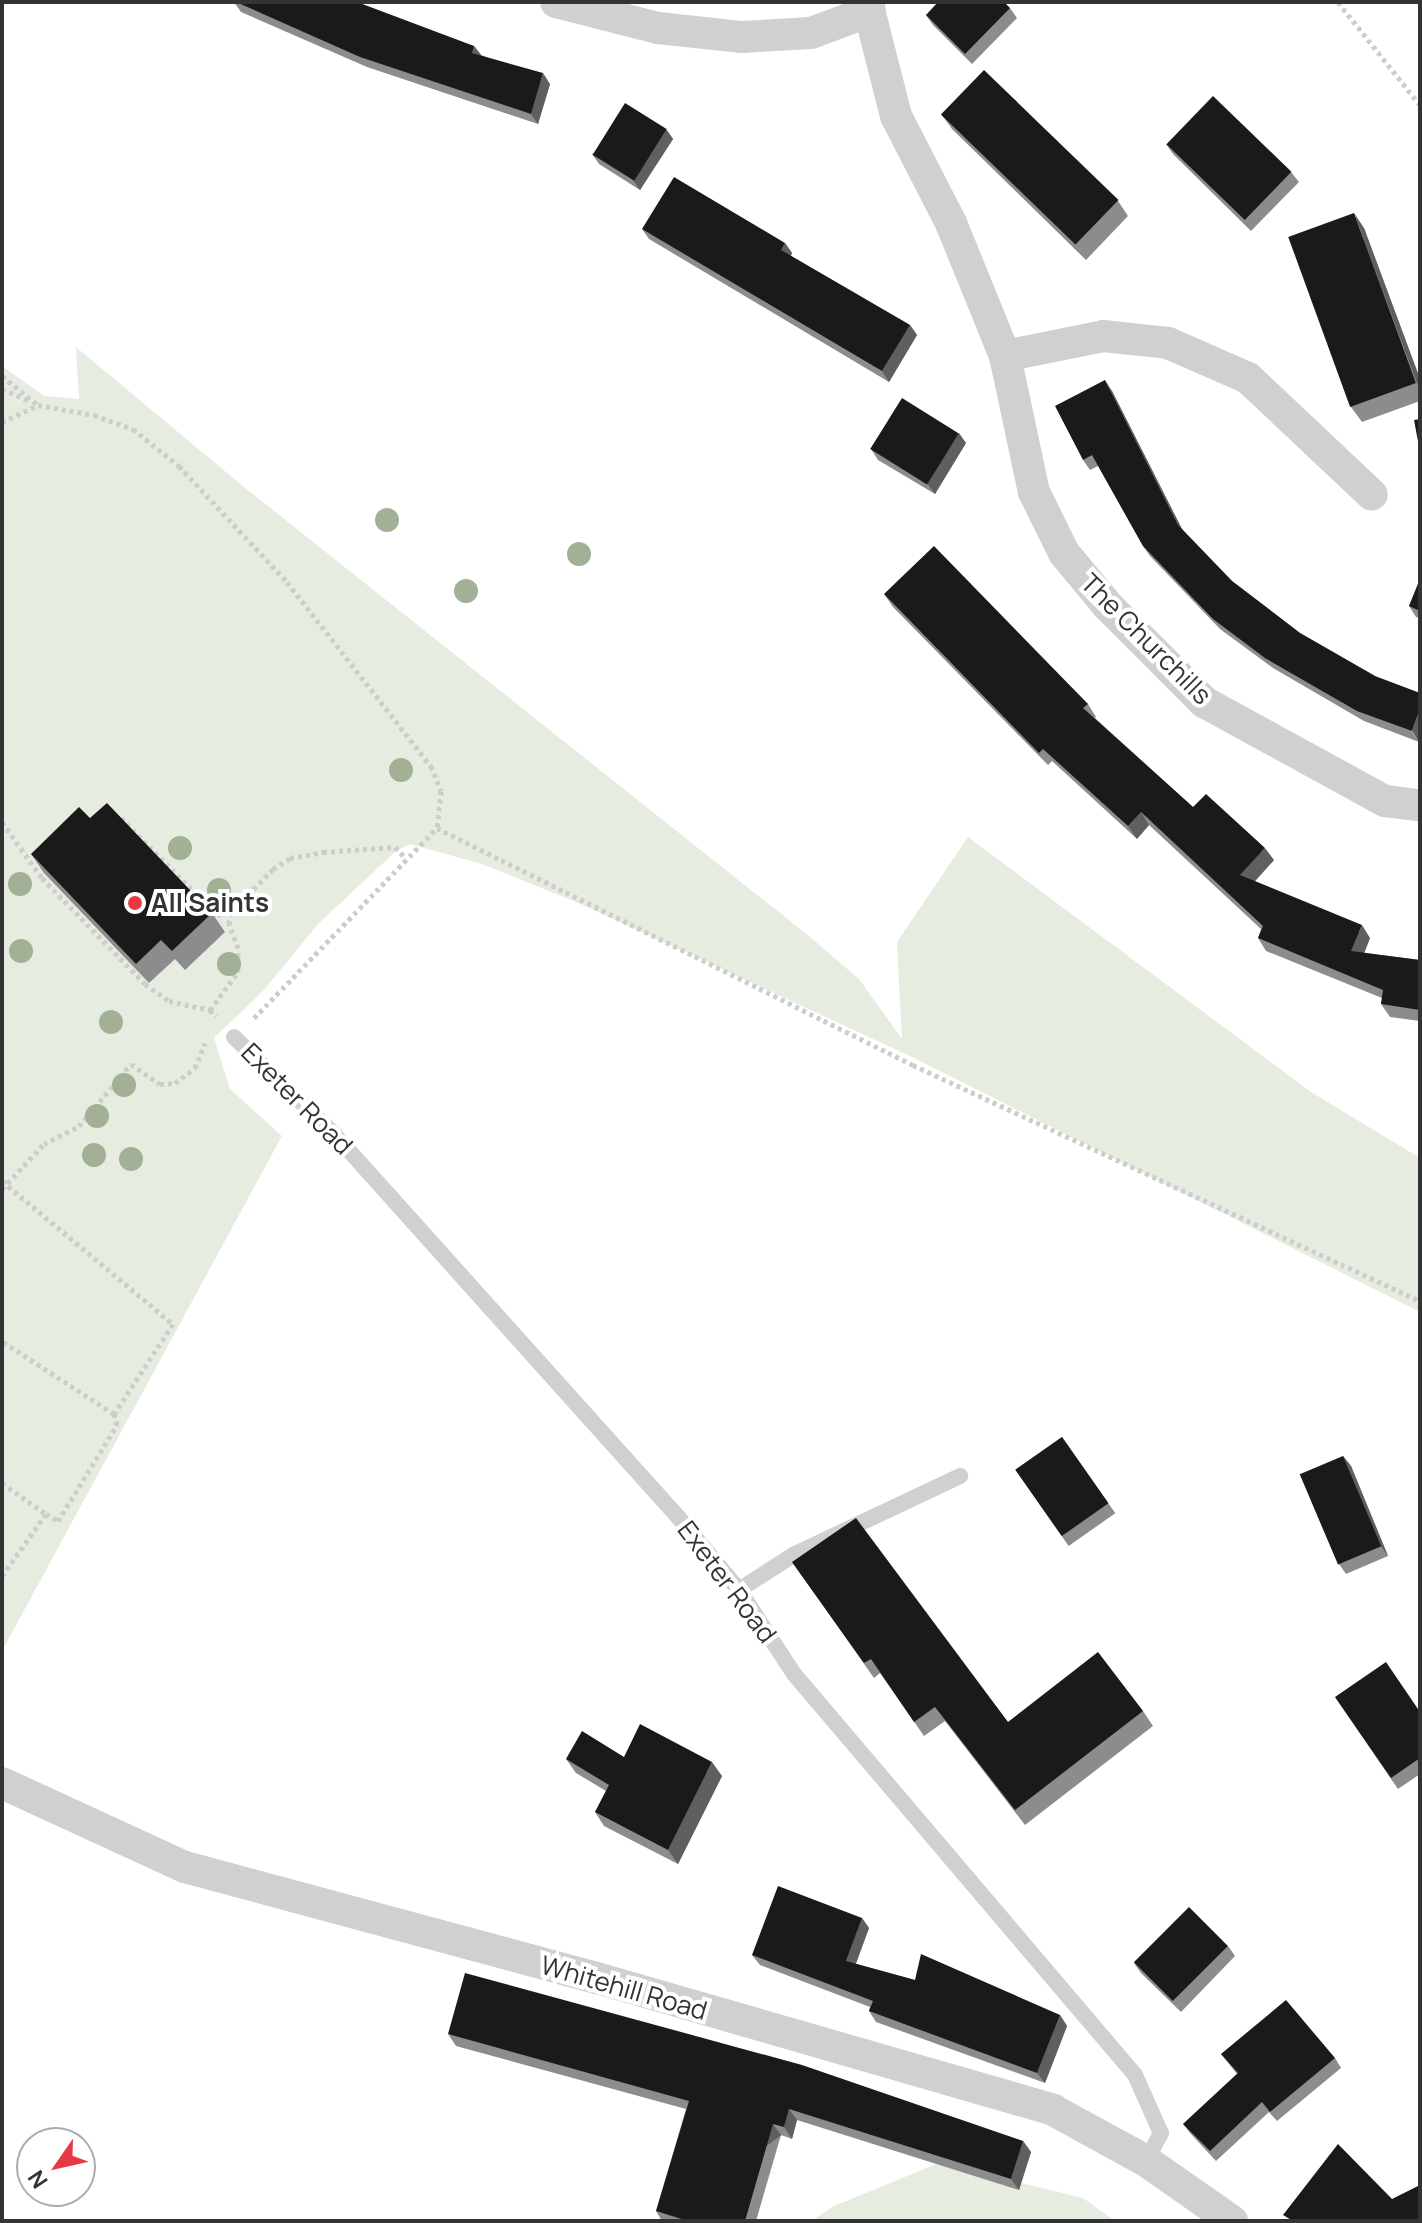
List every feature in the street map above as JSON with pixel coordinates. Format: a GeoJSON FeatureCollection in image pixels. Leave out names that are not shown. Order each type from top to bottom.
{"type":"FeatureCollection","features":[{"type":"Feature","properties":{"kind":"street"},"geometry":{"type":"LineString","coordinates":[[556,2],[658,28],[741,37],[811,33],[869,7]]}},
{"type":"Feature","properties":{"kind":"street","name":"The Churchills"},"geometry":{"type":"LineString","coordinates":[[869,7],[896,116],[951,223],[1005,356],[1034,492],[1064,553],[1108,606],[1204,702],[1385,801],[1420,805]]}},
{"type":"Feature","properties":{"kind":"street"},"geometry":{"type":"LineString","coordinates":[[1005,356],[1103,336],[1168,343],[1248,378],[1372,495]]}},
{"type":"Feature","properties":{"kind":"street","name":"Whitehill Road"},"geometry":{"type":"LineString","coordinates":[[2,1783],[185,1867],[597,1978],[1053,2110],[1146,2161],[1232,2221]]}},
{"type":"Feature","properties":{"kind":"lane","name":"Exeter Road"},"geometry":{"type":"LineString","coordinates":[[234,1037],[335,1135],[501,1315],[739,1590],[794,1674],[1135,2075],[1161,2133],[1146,2161]]}},
{"type":"Feature","properties":{"kind":"lane"},"geometry":{"type":"LineString","coordinates":[[739,1590],[793,1555],[960,1476]]}},
{"type":"Feature","properties":{"kind":"path"},"geometry":{"type":"LineString","coordinates":[[1338,2],[1420,105]]}},
{"type":"Feature","properties":{"kind":"path"},"geometry":{"type":"LineString","coordinates":[[2,376],[38,405]]}},
{"type":"Feature","properties":{"kind":"path"},"geometry":{"type":"LineString","coordinates":[[2,389],[38,405],[94,415],[133,429],[219,508],[287,582],[431,766],[441,791],[437,828],[405,857],[234,1037],[210,1010],[169,1001],[145,984],[39,873],[2,822]]}},
{"type":"Feature","properties":{"kind":"path"},"geometry":{"type":"LineString","coordinates":[[2,424],[38,405]]}},
{"type":"Feature","properties":{"kind":"path"},"geometry":{"type":"LineString","coordinates":[[111,826],[121,818],[229,924]]}},
{"type":"Feature","properties":{"kind":"path"},"geometry":{"type":"LineString","coordinates":[[437,828],[913,1065],[1420,1301]]}},
{"type":"Feature","properties":{"kind":"path"},"geometry":{"type":"LineString","coordinates":[[217,915],[231,912],[290,858],[395,847],[405,857]]}},
{"type":"Feature","properties":{"kind":"path"},"geometry":{"type":"LineString","coordinates":[[39,873],[45,868]]}},
{"type":"Feature","properties":{"kind":"path"},"geometry":{"type":"LineString","coordinates":[[210,1022],[210,1010],[238,972],[238,948],[229,924],[231,912]]}},
{"type":"Feature","properties":{"kind":"path"},"geometry":{"type":"LineString","coordinates":[[114,1414],[173,1324],[4,1185],[44,1144],[79,1126],[131,1064],[160,1084],[186,1077],[208,1033]]}},
{"type":"Feature","properties":{"kind":"path"},"geometry":{"type":"LineString","coordinates":[[2,1341],[114,1414],[117,1425],[58,1521],[2,1483]]}},
{"type":"Feature","properties":{"kind":"path"},"geometry":{"type":"LineString","coordinates":[[2,1576],[46,1514]]}},
{"type":"Feature","properties":{"kind":"shaded area"},"geometry":{"type":"Polygon","coordinates":[[[76,347],[244,487],[810,937],[859,979],[902,1039],[897,942],[968,837],[1311,1092],[1420,1158],[1420,1312],[910,1056],[581,904],[482,864],[410,844],[396,851],[318,924],[263,991],[214,1038],[230,1089],[282,1136],[2,1651],[2,366],[44,396],[79,399],[76,347]]]}},
{"type":"Feature","properties":{"kind":"shaded area"},"geometry":{"type":"Polygon","coordinates":[[[939,2163],[1083,2198],[1115,2221],[811,2221],[834,2206],[939,2163]]]}},
{"type":"Feature","properties":{"kind":"building"},"geometry":{"type":"Polygon","coordinates":[[[236,2],[357,2],[474,46],[472,53],[543,73],[531,114],[360,57],[236,2]]]}},
{"type":"Feature","properties":{"kind":"building"},"geometry":{"type":"Polygon","coordinates":[[[938,2],[1004,2],[1010,8],[965,54],[926,15],[938,2]]]}},
{"type":"Feature","properties":{"kind":"building"},"geometry":{"type":"Polygon","coordinates":[[[984,70],[1119,200],[1075,245],[941,115],[984,70]]]}},
{"type":"Feature","properties":{"kind":"building"},"geometry":{"type":"Polygon","coordinates":[[[1213,96],[1291,172],[1245,220],[1166,144],[1213,96]]]}},
{"type":"Feature","properties":{"kind":"building"},"geometry":{"type":"Polygon","coordinates":[[[625,103],[667,129],[634,181],[593,155],[625,103]]]}},
{"type":"Feature","properties":{"kind":"building"},"geometry":{"type":"Polygon","coordinates":[[[674,177],[785,243],[781,250],[910,325],[882,371],[642,229],[674,177]]]}},
{"type":"Feature","properties":{"kind":"building"},"geometry":{"type":"Polygon","coordinates":[[[1354,213],[1416,383],[1350,407],[1288,237],[1354,213]]]}},
{"type":"Feature","properties":{"kind":"building"},"geometry":{"type":"Polygon","coordinates":[[[1105,380],[1178,525],[1232,581],[1300,633],[1375,676],[1420,693],[1420,709],[1412,731],[1357,711],[1265,658],[1213,619],[1143,546],[1092,455],[1083,460],[1055,406],[1105,380]]]}},
{"type":"Feature","properties":{"kind":"building"},"geometry":{"type":"Polygon","coordinates":[[[902,398],[959,434],[927,484],[870,449],[902,398]]]}},
{"type":"Feature","properties":{"kind":"building"},"geometry":{"type":"Polygon","coordinates":[[[1420,419],[1420,452],[1414,420],[1420,419]]]}},
{"type":"Feature","properties":{"kind":"building"},"geometry":{"type":"Polygon","coordinates":[[[934,546],[1088,704],[1083,708],[1193,807],[1206,794],[1265,848],[1240,875],[1362,925],[1351,951],[1420,960],[1420,1010],[1381,1004],[1383,990],[1258,938],[1263,926],[1141,812],[1128,826],[1043,749],[1039,753],[884,594],[934,546]]]}},
{"type":"Feature","properties":{"kind":"building"},"geometry":{"type":"Polygon","coordinates":[[[1420,579],[1420,611],[1409,606],[1420,579]]]}},
{"type":"Feature","properties":{"kind":"building","name":"All Saints"},"geometry":{"type":"Polygon","coordinates":[[[107,803],[212,913],[172,951],[161,940],[136,964],[31,854],[79,807],[90,818],[107,803]]]}},
{"type":"Feature","properties":{"kind":"building"},"geometry":{"type":"Polygon","coordinates":[[[1062,1437],[1108,1503],[1062,1536],[1015,1470],[1062,1437]]]}},
{"type":"Feature","properties":{"kind":"building"},"geometry":{"type":"Polygon","coordinates":[[[1343,1456],[1381,1546],[1338,1565],[1300,1474],[1343,1456]]]}},
{"type":"Feature","properties":{"kind":"building"},"geometry":{"type":"Polygon","coordinates":[[[856,1518],[1008,1722],[1098,1652],[1143,1711],[1015,1810],[935,1707],[914,1722],[871,1659],[864,1663],[792,1562],[856,1518]]]}},
{"type":"Feature","properties":{"kind":"building"},"geometry":{"type":"Polygon","coordinates":[[[1386,1662],[1420,1712],[1420,1758],[1391,1778],[1335,1697],[1386,1662]]]}},
{"type":"Feature","properties":{"kind":"building"},"geometry":{"type":"Polygon","coordinates":[[[640,1724],[712,1762],[668,1850],[595,1812],[609,1785],[566,1759],[582,1731],[624,1757],[640,1724]]]}},
{"type":"Feature","properties":{"kind":"building"},"geometry":{"type":"Polygon","coordinates":[[[778,1886],[862,1918],[846,1961],[915,1980],[921,1954],[1060,2015],[1037,2073],[869,2011],[873,2001],[752,1955],[778,1886]]]}},
{"type":"Feature","properties":{"kind":"building"},"geometry":{"type":"Polygon","coordinates":[[[1189,1907],[1228,1946],[1173,2001],[1134,1962],[1189,1907]]]}},
{"type":"Feature","properties":{"kind":"building"},"geometry":{"type":"Polygon","coordinates":[[[465,1973],[802,2065],[1023,2141],[1011,2179],[789,2109],[784,2127],[773,2124],[745,2221],[688,2221],[656,2211],[689,2101],[448,2034],[465,1973]]]}},
{"type":"Feature","properties":{"kind":"building"},"geometry":{"type":"Polygon","coordinates":[[[1286,2000],[1335,2058],[1270,2112],[1262,2102],[1210,2151],[1183,2124],[1238,2073],[1221,2054],[1286,2000]]]}},
{"type":"Feature","properties":{"kind":"building"},"geometry":{"type":"Polygon","coordinates":[[[1338,2144],[1392,2199],[1420,2185],[1420,2220],[1293,2221],[1283,2215],[1338,2144]]]}},
{"type":"Feature","properties":{"kind":"place","name":"All Saints"},"geometry":{"type":"Point","coordinates":[135,903]}}]}
